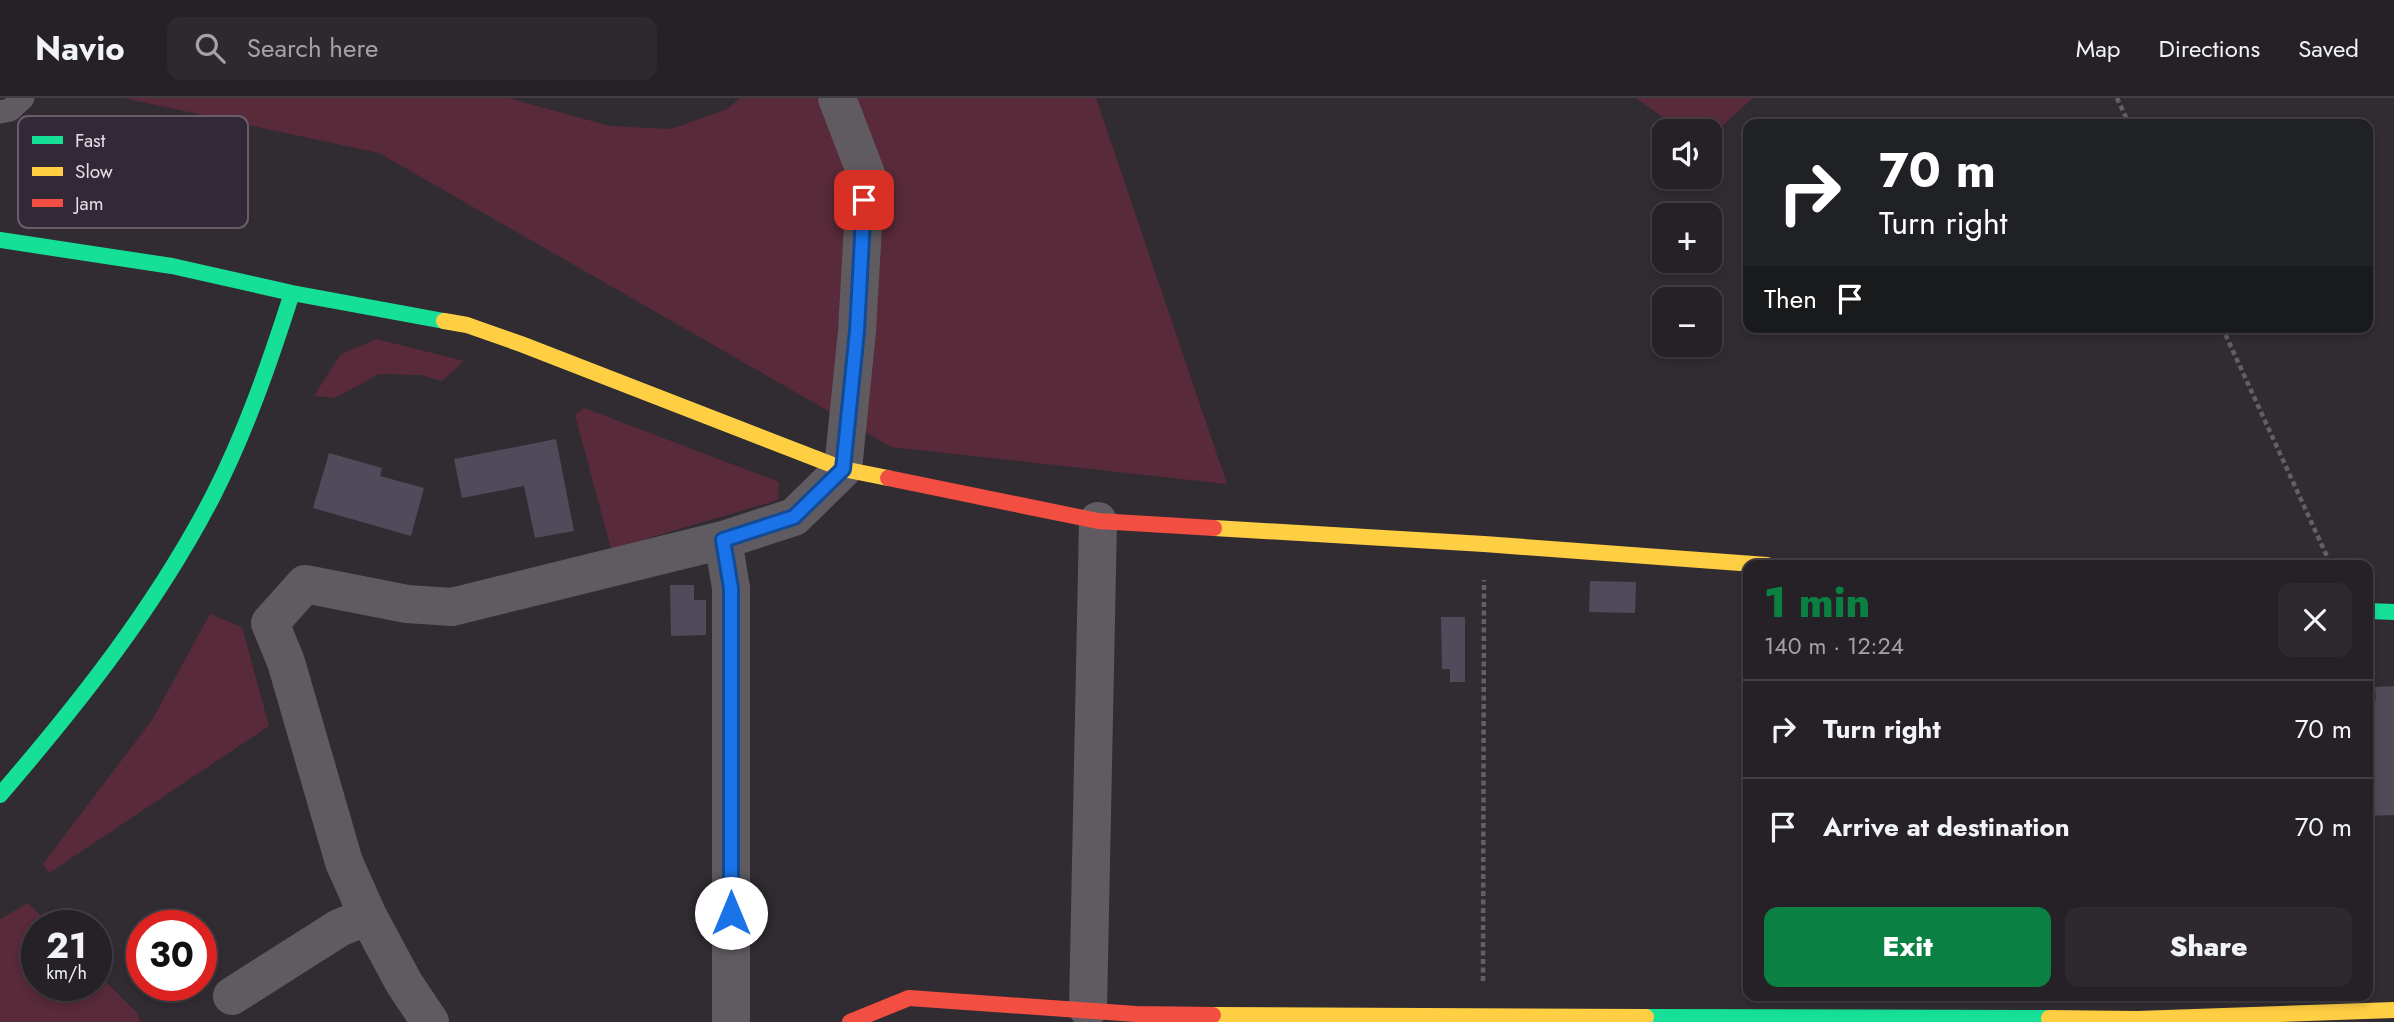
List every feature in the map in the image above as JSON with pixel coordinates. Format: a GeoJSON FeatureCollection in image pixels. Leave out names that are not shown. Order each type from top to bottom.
{"type":"FeatureCollection","features":[{"type":"Feature","properties":{"kind":"street"},"geometry":{"type":"LineString","coordinates":[[430,1022],[404,983],[368,916],[344,862],[286,662],[270,623],[305,584],[407,604],[452,607],[723,540],[794,517],[843,469],[857,331],[866,174],[837,98]]}},
{"type":"Feature","properties":{"kind":"street"},"geometry":{"type":"LineString","coordinates":[[0,240],[172,266],[292,293],[467,325],[843,469],[1098,522],[1484,544],[1743,563]]}},
{"type":"Feature","properties":{"kind":"street"},"geometry":{"type":"LineString","coordinates":[[0,795],[60,726],[114,657],[195,529],[236,449],[256,400],[292,293]]}},
{"type":"Feature","properties":{"kind":"street"},"geometry":{"type":"LineString","coordinates":[[1088,1009],[1098,522]]}},
{"type":"Feature","properties":{"kind":"street"},"geometry":{"type":"LineString","coordinates":[[723,540],[731,588],[731,1022]]}},
{"type":"Feature","properties":{"kind":"street"},"geometry":{"type":"LineString","coordinates":[[232,996],[339,928],[368,916]]}},
{"type":"Feature","properties":{"kind":"street"},"geometry":{"type":"LineString","coordinates":[[850,1022],[911,1010],[1088,1009],[1136,1014],[1483,1018],[1912,1016],[2137,1020],[2327,1005],[2394,1010]]}},
{"type":"Feature","properties":{"kind":"lane"},"geometry":{"type":"LineString","coordinates":[[0,112],[10,110],[23,98]]}},
{"type":"Feature","properties":{"kind":"path"},"geometry":{"type":"LineString","coordinates":[[2117,98],[2127,119]]}},
{"type":"Feature","properties":{"kind":"path"},"geometry":{"type":"LineString","coordinates":[[2225,333],[2329,560]]}},
{"type":"Feature","properties":{"kind":"path"},"geometry":{"type":"LineString","coordinates":[[1483,1018],[1484,544]]}},
{"type":"Feature","properties":{"kind":"shaded area"},"geometry":{"type":"Polygon","coordinates":[[[123,98],[508,98],[610,126],[672,129],[727,109],[740,98],[1096,98],[1227,484],[891,447],[379,153],[248,125],[248,116],[207,116],[123,98]]]}},
{"type":"Feature","properties":{"kind":"shaded area"},"geometry":{"type":"Polygon","coordinates":[[[1636,98],[1753,98],[1722,126],[1722,119],[1665,119],[1636,98]]]}},
{"type":"Feature","properties":{"kind":"shaded area"},"geometry":{"type":"Polygon","coordinates":[[[376,339],[464,361],[442,381],[421,375],[379,374],[335,398],[314,396],[340,355],[376,339]]]}},
{"type":"Feature","properties":{"kind":"shaded area"},"geometry":{"type":"Polygon","coordinates":[[[584,408],[779,482],[778,500],[611,549],[575,415],[584,408]]]}},
{"type":"Feature","properties":{"kind":"shaded area"},"geometry":{"type":"Polygon","coordinates":[[[210,614],[242,627],[269,726],[49,873],[43,864],[152,720],[210,614]]]}},
{"type":"Feature","properties":{"kind":"shaded area"},"geometry":{"type":"Polygon","coordinates":[[[28,903],[35,910],[21,910],[21,1001],[112,1001],[112,988],[137,1013],[141,1022],[0,1022],[0,919],[28,903]]]}},
{"type":"Feature","properties":{"kind":"building"},"geometry":{"type":"Polygon","coordinates":[[[556,439],[574,531],[535,538],[524,486],[462,498],[454,459],[556,439]]]}},
{"type":"Feature","properties":{"kind":"building"},"geometry":{"type":"Polygon","coordinates":[[[329,453],[382,468],[380,476],[424,488],[411,536],[313,508],[329,453]]]}},
{"type":"Feature","properties":{"kind":"building"},"geometry":{"type":"Polygon","coordinates":[[[1590,581],[1636,582],[1635,613],[1589,612],[1590,581]]]}},
{"type":"Feature","properties":{"kind":"building"},"geometry":{"type":"Polygon","coordinates":[[[670,585],[694,585],[694,600],[706,600],[706,635],[671,636],[670,585]]]}},
{"type":"Feature","properties":{"kind":"building"},"geometry":{"type":"Polygon","coordinates":[[[1441,617],[1465,617],[1465,682],[1450,682],[1450,669],[1442,669],[1441,617]]]}},
{"type":"Feature","properties":{"kind":"building"},"geometry":{"type":"Polygon","coordinates":[[[2394,686],[2394,815],[2373,816],[2375,687],[2394,686]]]}},
{"type":"Feature","properties":{"kind":"traffic: fast"},"geometry":{"type":"LineString","coordinates":[[0,240],[172,266],[292,293],[444,321]]}},
{"type":"Feature","properties":{"kind":"traffic: fast"},"geometry":{"type":"LineString","coordinates":[[0,795],[88,689],[142,614],[191,537],[247,421],[292,293]]}},
{"type":"Feature","properties":{"kind":"traffic: fast"},"geometry":{"type":"LineString","coordinates":[[2373,611],[2394,612]]}},
{"type":"Feature","properties":{"kind":"traffic: fast"},"geometry":{"type":"LineString","coordinates":[[1646,1017],[2049,1018]]}},
{"type":"Feature","properties":{"kind":"traffic: slow"},"geometry":{"type":"LineString","coordinates":[[444,321],[467,325],[521,344],[843,469],[888,478]]}},
{"type":"Feature","properties":{"kind":"traffic: slow"},"geometry":{"type":"LineString","coordinates":[[1214,528],[1743,563]]}},
{"type":"Feature","properties":{"kind":"traffic: slow"},"geometry":{"type":"LineString","coordinates":[[2049,1018],[2137,1019],[2394,1010]]}},
{"type":"Feature","properties":{"kind":"traffic: slow"},"geometry":{"type":"LineString","coordinates":[[1213,1015],[1646,1017]]}},
{"type":"Feature","properties":{"kind":"traffic: jam"},"geometry":{"type":"LineString","coordinates":[[888,478],[1098,521],[1214,528]]}},
{"type":"Feature","properties":{"kind":"traffic: jam"},"geometry":{"type":"LineString","coordinates":[[850,1022],[909,998],[1136,1014],[1213,1015]]}},
{"type":"Feature","properties":{"kind":"route"},"geometry":{"type":"LineString","coordinates":[[731,913],[731,588],[723,540],[794,517],[843,469],[857,331],[864,200]]}}]}
